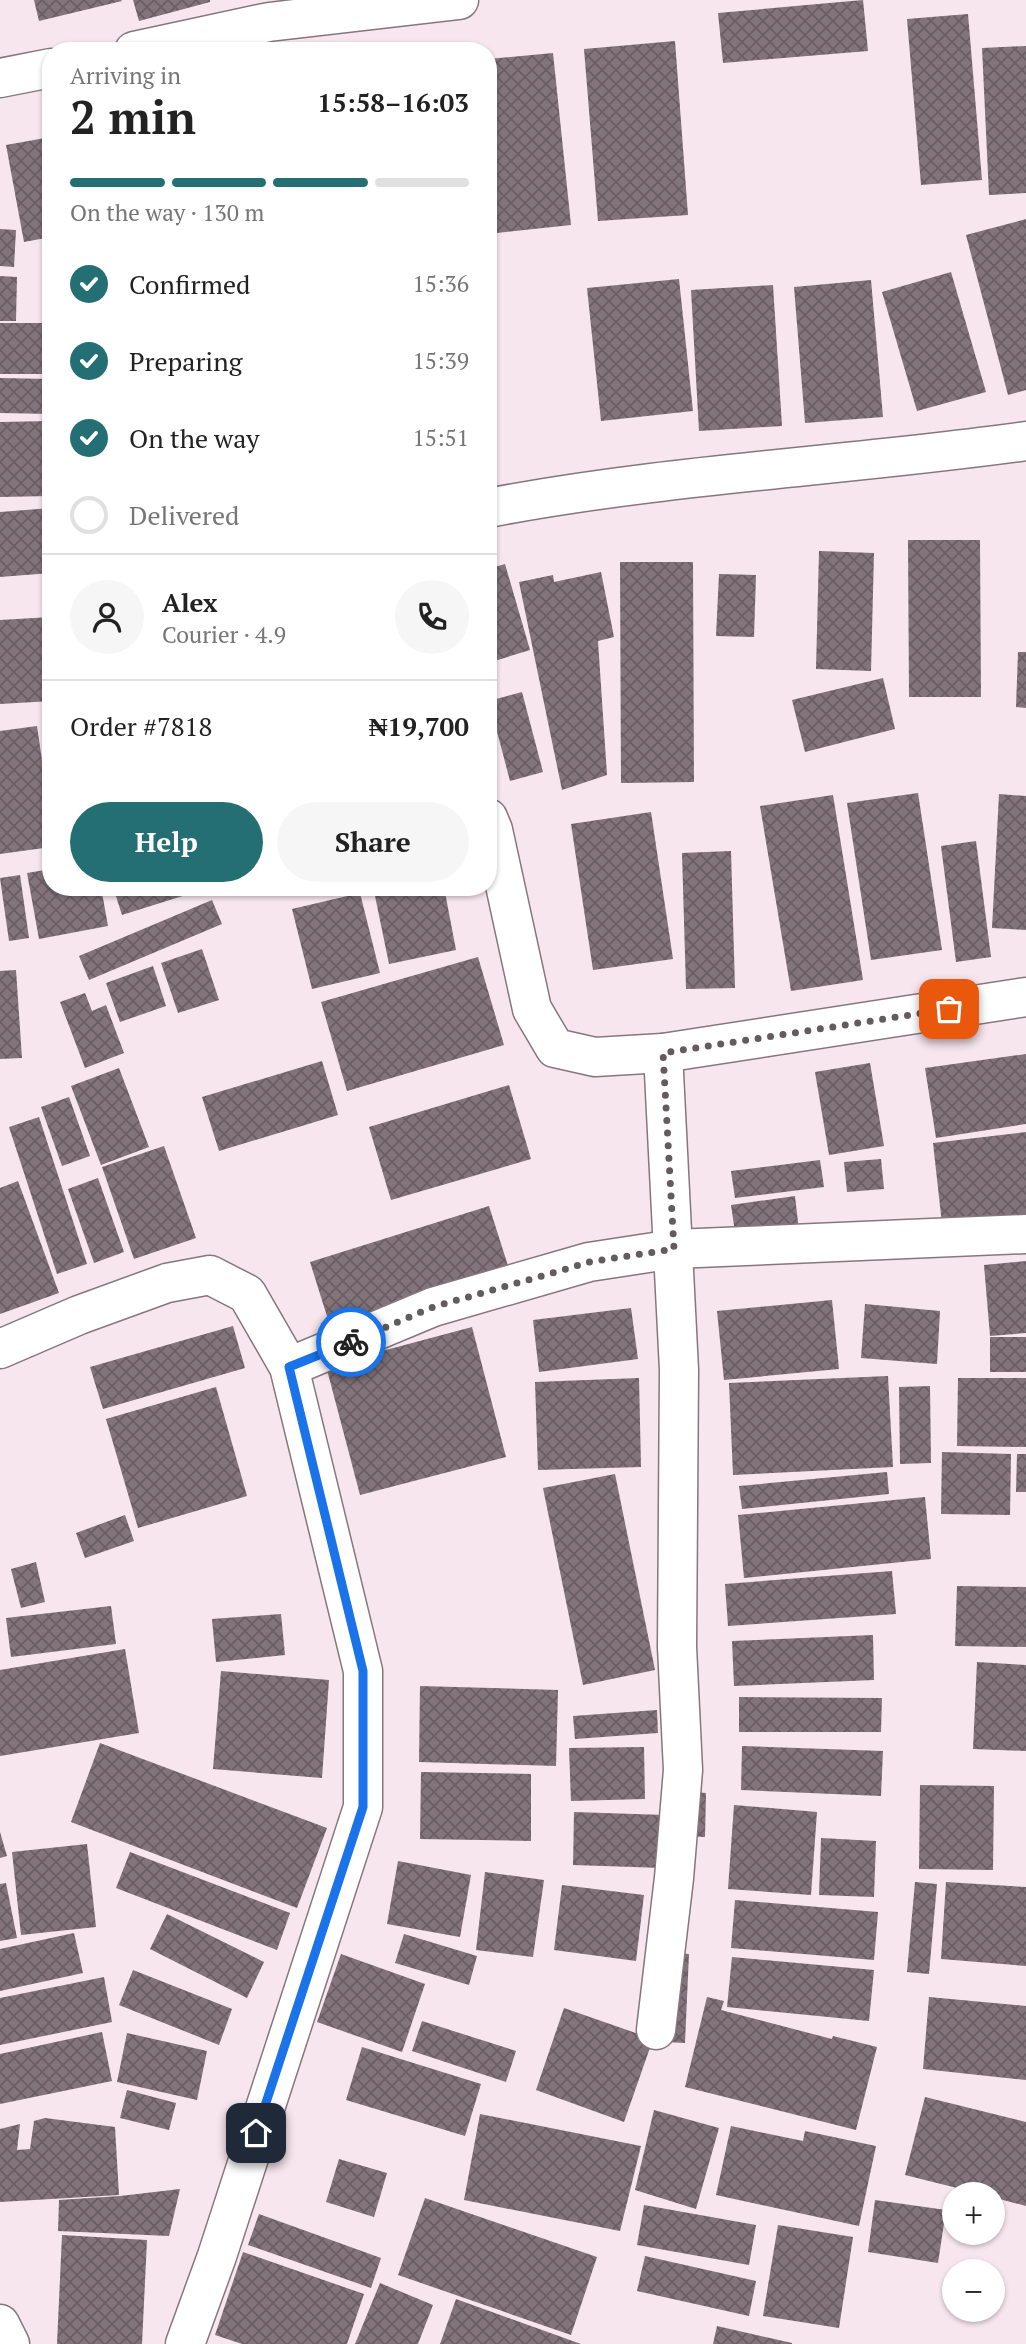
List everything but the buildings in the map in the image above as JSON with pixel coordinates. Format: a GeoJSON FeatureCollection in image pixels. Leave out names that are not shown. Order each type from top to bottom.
{"type":"FeatureCollection","features":[{"type":"Feature","properties":{"kind":"street"},"geometry":{"type":"LineString","coordinates":[[216,42],[270,36],[459,0]]}},
{"type":"Feature","properties":{"kind":"street"},"geometry":{"type":"LineString","coordinates":[[0,78],[42,70]]}},
{"type":"Feature","properties":{"kind":"street"},"geometry":{"type":"LineString","coordinates":[[497,507],[625,486],[786,467],[943,453],[1026,441]]}},
{"type":"Feature","properties":{"kind":"street"},"geometry":{"type":"LineString","coordinates":[[497,848],[532,1009],[555,1048],[595,1057],[663,1053],[1026,997]]}},
{"type":"Feature","properties":{"kind":"street"},"geometry":{"type":"LineString","coordinates":[[656,2030],[674,1878],[683,1770],[677,1647],[679,1370],[663,1053]]}},
{"type":"Feature","properties":{"kind":"street"},"geometry":{"type":"LineString","coordinates":[[289,1367],[433,1307],[589,1262],[674,1249],[1026,1234]]}},
{"type":"Feature","properties":{"kind":"street"},"geometry":{"type":"LineString","coordinates":[[0,1349],[79,1315],[167,1283],[210,1275],[247,1294],[289,1367],[363,1671],[363,1807],[217,2256],[185,2344]]}},
{"type":"Feature","properties":{"kind":"street"},"geometry":{"type":"LineString","coordinates":[[0,2324],[10,2344]]}},
{"type":"Feature","properties":{"kind":"way so far"},"geometry":{"type":"LineString","coordinates":[[351,1342],[433,1307],[589,1262],[674,1249],[663,1053],[949,1009]]}},
{"type":"Feature","properties":{"kind":"route"},"geometry":{"type":"LineString","coordinates":[[256,2133],[363,1807],[363,1671],[289,1367],[351,1342]]}}]}
